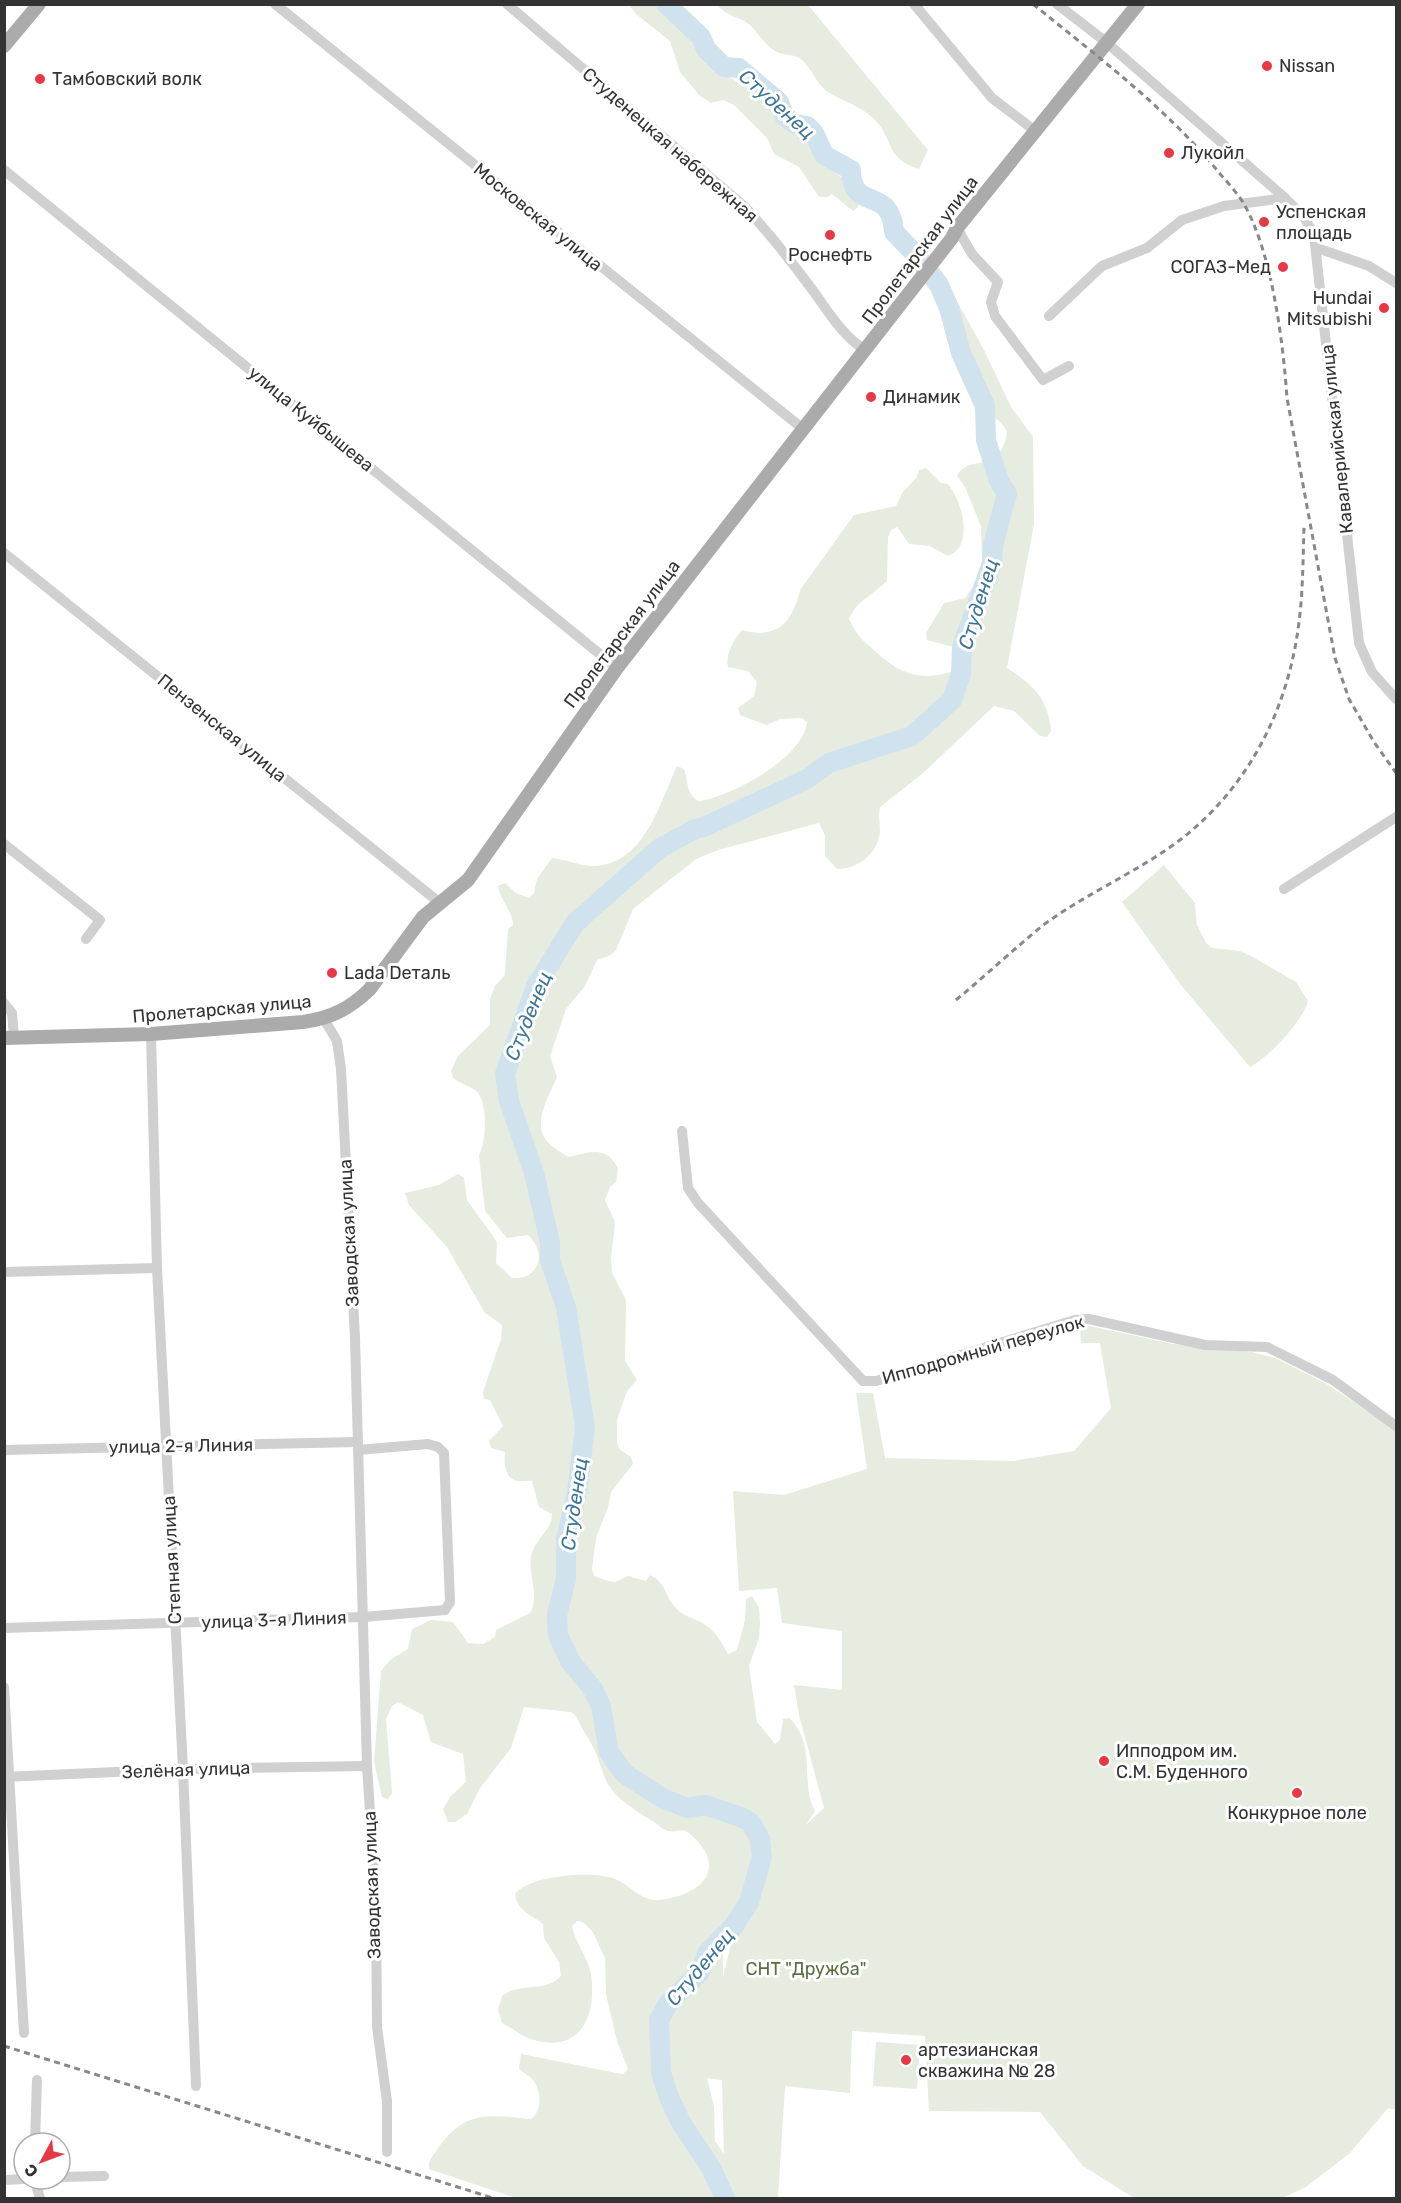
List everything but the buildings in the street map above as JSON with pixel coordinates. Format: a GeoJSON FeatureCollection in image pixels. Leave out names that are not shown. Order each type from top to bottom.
{"type":"FeatureCollection","features":[{"type":"Feature","properties":{"kind":"main road"},"geometry":{"type":"LineString","coordinates":[[4,46],[39,4]]}},
{"type":"Feature","properties":{"kind":"main road","name":"Пролетарская улица"},"geometry":{"type":"LineString","coordinates":[[9,1037],[151,1034],[324,1019],[343,1012],[369,990],[423,917],[468,880],[617,668],[802,428],[866,351],[954,233],[1138,4]]}},
{"type":"Feature","properties":{"kind":"street","name":"Московская улица"},"geometry":{"type":"LineString","coordinates":[[275,4],[802,428]]}},
{"type":"Feature","properties":{"kind":"street","name":"Студенецкая набережная"},"geometry":{"type":"LineString","coordinates":[[507,4],[744,206],[768,232],[833,320],[851,341],[866,351]]}},
{"type":"Feature","properties":{"kind":"street"},"geometry":{"type":"LineString","coordinates":[[914,4],[992,98],[1035,130]]}},
{"type":"Feature","properties":{"kind":"street","name":"Кавалерийская улица"},"geometry":{"type":"LineString","coordinates":[[1057,4],[1106,42],[1286,198],[1304,217],[1314,235],[1359,643],[1372,672],[1396,699]]}},
{"type":"Feature","properties":{"kind":"street","name":"улица Куйбышева"},"geometry":{"type":"LineString","coordinates":[[4,170],[617,668]]}},
{"type":"Feature","properties":{"kind":"street"},"geometry":{"type":"LineString","coordinates":[[1049,316],[1102,266],[1147,248],[1182,220],[1224,206],[1286,198]]}},
{"type":"Feature","properties":{"kind":"street"},"geometry":{"type":"LineString","coordinates":[[954,233],[998,282],[991,302],[995,316],[1043,380],[1069,366]]}},
{"type":"Feature","properties":{"kind":"street"},"geometry":{"type":"LineString","coordinates":[[1317,248],[1369,266],[1396,283]]}},
{"type":"Feature","properties":{"kind":"street","name":"Пензенская улица"},"geometry":{"type":"LineString","coordinates":[[4,553],[440,903]]}},
{"type":"Feature","properties":{"kind":"street"},"geometry":{"type":"LineString","coordinates":[[1284,890],[1396,817]]}},
{"type":"Feature","properties":{"kind":"street"},"geometry":{"type":"LineString","coordinates":[[4,844],[100,920],[86,939]]}},
{"type":"Feature","properties":{"kind":"street"},"geometry":{"type":"LineString","coordinates":[[4,1003],[12,1013],[9,1037]]}},
{"type":"Feature","properties":{"kind":"street","name":"Заводская улица"},"geometry":{"type":"LineString","coordinates":[[324,1019],[337,1041],[341,1070],[355,1338],[367,1766],[376,1903],[378,2027],[387,2101],[387,2152]]}},
{"type":"Feature","properties":{"kind":"street","name":"Степная улица"},"geometry":{"type":"LineString","coordinates":[[151,1034],[157,1268],[183,1769],[196,2086]]}},
{"type":"Feature","properties":{"kind":"street","name":"Ипподромный переулок"},"geometry":{"type":"LineString","coordinates":[[682,1131],[688,1188],[698,1203],[863,1381],[876,1381],[1075,1320],[1089,1319],[1205,1345],[1267,1347],[1333,1380],[1396,1426]]}},
{"type":"Feature","properties":{"kind":"street"},"geometry":{"type":"LineString","coordinates":[[4,1272],[157,1268]]}},
{"type":"Feature","properties":{"kind":"street"},"geometry":{"type":"LineString","coordinates":[[357,1446],[428,1444],[438,1446],[446,1457],[450,1602],[447,1608],[440,1613],[364,1617]]}},
{"type":"Feature","properties":{"kind":"street","name":"улица 2-я Линия"},"geometry":{"type":"LineString","coordinates":[[4,1450],[166,1446],[357,1446]]}},
{"type":"Feature","properties":{"kind":"street","name":"улица 3-я Линия"},"geometry":{"type":"LineString","coordinates":[[4,1628],[364,1617]]}},
{"type":"Feature","properties":{"kind":"street"},"geometry":{"type":"LineString","coordinates":[[4,1687],[7,1776],[24,2033]]}},
{"type":"Feature","properties":{"kind":"street","name":"Зелёная улица"},"geometry":{"type":"LineString","coordinates":[[7,1776],[183,1769],[367,1766]]}},
{"type":"Feature","properties":{"kind":"street"},"geometry":{"type":"LineString","coordinates":[[35,2131],[37,2080]]}},
{"type":"Feature","properties":{"kind":"street"},"geometry":{"type":"LineString","coordinates":[[72,2177],[104,2176]]}},
{"type":"Feature","properties":{"kind":"green space"},"geometry":{"type":"Polygon","coordinates":[[[629,5],[661,5],[688,32],[716,69],[754,92],[799,130],[821,162],[845,180],[860,199],[858,207],[853,211],[832,194],[819,197],[799,167],[774,154],[767,138],[734,105],[723,100],[711,103],[700,96],[680,72],[670,41],[636,14],[629,5]]]}},
{"type":"Feature","properties":{"kind":"green space"},"geometry":{"type":"Polygon","coordinates":[[[717,5],[808,5],[928,150],[919,169],[900,159],[881,127],[870,115],[828,92],[803,61],[773,50],[751,26],[726,13],[717,5]]]}},
{"type":"Feature","properties":{"kind":"green space","name":"СНТ \"Дружба\""},"geometry":{"type":"Polygon","coordinates":[[[959,305],[984,350],[1011,407],[1033,437],[1034,524],[1007,668],[1032,687],[1043,701],[1051,731],[1047,737],[1040,736],[1014,711],[994,706],[922,774],[880,807],[880,831],[876,846],[866,858],[853,866],[837,869],[825,856],[825,835],[819,823],[718,850],[696,859],[633,909],[616,950],[611,955],[597,960],[585,986],[566,1009],[550,1056],[557,1077],[541,1117],[542,1133],[551,1145],[568,1157],[590,1152],[602,1153],[613,1160],[618,1168],[616,1182],[610,1187],[605,1200],[615,1222],[611,1258],[612,1273],[626,1300],[625,1361],[637,1380],[627,1391],[617,1420],[619,1449],[631,1457],[633,1464],[611,1492],[596,1538],[592,1569],[594,1576],[615,1582],[628,1576],[646,1581],[650,1575],[655,1578],[676,1608],[714,1632],[728,1654],[737,1650],[745,1620],[746,1599],[752,1596],[759,1608],[760,1623],[759,1638],[749,1666],[757,1722],[775,1744],[780,1740],[783,1719],[790,1718],[798,1730],[806,1754],[808,1789],[815,1811],[806,1825],[824,1808],[799,1715],[794,1685],[842,1690],[842,1631],[782,1623],[777,1588],[739,1591],[733,1491],[784,1495],[867,1469],[856,1393],[873,1393],[885,1458],[1013,1461],[1074,1451],[1111,1408],[1100,1343],[1081,1343],[1080,1327],[1090,1326],[1173,1344],[1252,1352],[1275,1358],[1325,1383],[1396,1430],[1396,2110],[1388,2108],[1350,2153],[1306,2187],[1282,2198],[1134,2198],[1083,2166],[1040,2112],[929,2111],[925,2036],[852,2031],[850,2093],[785,2086],[778,2198],[516,2198],[429,2169],[429,2162],[450,2133],[472,2119],[497,2116],[531,2119],[535,2115],[539,2105],[539,2093],[534,2081],[519,2068],[521,2054],[623,2074],[628,2069],[617,2041],[606,1994],[605,1958],[593,1932],[583,1922],[577,1921],[572,1926],[591,1974],[591,2005],[582,2029],[573,2037],[562,2042],[548,2043],[527,2038],[502,2023],[498,2010],[502,1996],[516,1989],[548,1984],[561,1976],[559,1962],[544,1938],[543,1924],[522,1909],[515,1894],[534,1882],[562,1876],[592,1875],[615,1879],[642,1896],[660,1900],[675,1897],[698,1886],[706,1878],[709,1868],[708,1858],[689,1833],[684,1830],[665,1830],[632,1808],[616,1794],[606,1781],[596,1753],[576,1716],[571,1712],[524,1707],[511,1748],[480,1788],[467,1814],[455,1822],[448,1822],[443,1809],[450,1797],[466,1782],[463,1754],[431,1742],[423,1715],[398,1702],[392,1706],[386,1719],[392,1793],[388,1799],[382,1797],[374,1762],[381,1671],[390,1660],[408,1649],[412,1629],[431,1620],[453,1622],[468,1643],[483,1644],[495,1637],[496,1630],[530,1613],[534,1600],[531,1556],[549,1525],[552,1514],[539,1507],[532,1481],[517,1481],[507,1473],[505,1452],[491,1448],[489,1441],[503,1426],[490,1400],[484,1399],[483,1392],[501,1339],[502,1325],[485,1313],[447,1247],[409,1205],[405,1193],[439,1185],[458,1174],[464,1178],[467,1200],[497,1242],[496,1263],[512,1278],[529,1275],[534,1270],[539,1257],[534,1242],[528,1235],[507,1238],[485,1211],[479,1155],[484,1133],[483,1106],[478,1093],[453,1078],[451,1071],[458,1056],[490,1025],[490,999],[495,986],[505,975],[508,929],[513,925],[498,886],[505,883],[516,893],[529,898],[534,893],[537,879],[552,858],[593,866],[611,863],[625,855],[637,844],[656,815],[677,766],[684,769],[689,790],[698,801],[745,784],[763,774],[793,749],[803,736],[807,722],[802,718],[780,719],[767,725],[740,715],[738,708],[754,696],[757,682],[748,671],[728,667],[731,647],[742,630],[765,632],[782,626],[793,611],[800,590],[854,515],[896,506],[902,493],[917,477],[919,470],[926,468],[941,483],[948,484],[958,501],[964,533],[961,543],[956,551],[948,556],[930,546],[909,544],[897,527],[891,530],[888,537],[887,581],[856,607],[849,619],[867,644],[896,667],[907,672],[928,676],[965,667],[967,661],[961,649],[927,640],[926,633],[944,603],[965,598],[977,581],[982,568],[981,526],[965,487],[957,476],[969,465],[992,459],[998,454],[1007,432],[1004,426],[973,396],[953,310],[959,305]],[[764,1881],[723,1947],[723,1977],[730,1948],[748,1918],[764,1881]],[[707,2078],[714,2107],[715,2141],[724,2154],[722,2080],[707,2078]]]}},
{"type":"Feature","properties":{"kind":"green space"},"geometry":{"type":"Polygon","coordinates":[[[1164,865],[1195,903],[1197,925],[1206,943],[1212,948],[1240,951],[1253,957],[1296,982],[1308,1001],[1299,1019],[1284,1038],[1267,1055],[1250,1067],[1181,985],[1122,902],[1164,865]]]}},
{"type":"Feature","properties":{"kind":"green space"},"geometry":{"type":"Polygon","coordinates":[[[876,2042],[920,2045],[917,2089],[873,2086],[876,2042]]]}},
{"type":"Feature","properties":{"kind":"waterway","name":"Студенец"},"geometry":{"type":"LineString","coordinates":[[666,4],[701,37],[706,49],[724,67],[739,68],[779,102],[784,116],[795,124],[807,126],[814,133],[824,155],[851,170],[853,183],[858,192],[886,208],[891,217],[894,232],[917,256],[939,285],[949,308],[961,353],[985,406],[986,440],[999,481],[1007,494],[993,545],[992,563],[962,647],[961,674],[952,700],[912,736],[829,763],[807,779],[704,827],[695,829],[660,848],[575,923],[536,986],[505,1074],[509,1101],[534,1173],[550,1243],[550,1260],[566,1307],[585,1427],[577,1492],[566,1540],[566,1579],[557,1615],[558,1635],[570,1661],[593,1689],[601,1706],[609,1752],[625,1774],[662,1798],[687,1808],[706,1805],[743,1818],[751,1823],[760,1839],[762,1857],[749,1902],[734,1926],[708,1952],[700,1972],[668,2004],[659,2020],[661,2072],[669,2097],[680,2121],[710,2166],[725,2198]]}},
{"type":"Feature","properties":{"kind":"railway"},"geometry":{"type":"LineString","coordinates":[[1033,4],[1132,85],[1179,128],[1236,193],[1254,224],[1269,272],[1279,324],[1287,398],[1335,658],[1349,699],[1374,742],[1396,773]]}},
{"type":"Feature","properties":{"kind":"railway"},"geometry":{"type":"LineString","coordinates":[[956,1000],[1042,926],[1151,860],[1193,829],[1218,805],[1239,779],[1272,721],[1293,656],[1299,622],[1304,527]]}},
{"type":"Feature","properties":{"kind":"railway"},"geometry":{"type":"LineString","coordinates":[[4,2046],[493,2198]]}},
{"type":"Feature","properties":{"kind":"place","name":"Nissan"},"geometry":{"type":"Point","coordinates":[1267,66]}},
{"type":"Feature","properties":{"kind":"place","name":"Тамбовский волк"},"geometry":{"type":"Point","coordinates":[40,79]}},
{"type":"Feature","properties":{"kind":"place","name":"Лукойл"},"geometry":{"type":"Point","coordinates":[1169,153]}},
{"type":"Feature","properties":{"kind":"place","name":"Успенская площадь"},"geometry":{"type":"Point","coordinates":[1264,222]}},
{"type":"Feature","properties":{"kind":"place","name":"Роснефть"},"geometry":{"type":"Point","coordinates":[830,235]}},
{"type":"Feature","properties":{"kind":"place","name":"СОГАЗ-Мед"},"geometry":{"type":"Point","coordinates":[1283,267]}},
{"type":"Feature","properties":{"kind":"place","name":"Hundai Mitsubishi"},"geometry":{"type":"Point","coordinates":[1384,308]}},
{"type":"Feature","properties":{"kind":"place","name":"Динамик"},"geometry":{"type":"Point","coordinates":[871,397]}},
{"type":"Feature","properties":{"kind":"place","name":"Lada Dеталь"},"geometry":{"type":"Point","coordinates":[332,973]}},
{"type":"Feature","properties":{"kind":"place","name":"Ипподром им. С.М. Буденного"},"geometry":{"type":"Point","coordinates":[1104,1761]}},
{"type":"Feature","properties":{"kind":"place","name":"Конкурное поле"},"geometry":{"type":"Point","coordinates":[1297,1793]}},
{"type":"Feature","properties":{"kind":"place","name":"артезианская скважина № 28"},"geometry":{"type":"Point","coordinates":[906,2060]}}]}
